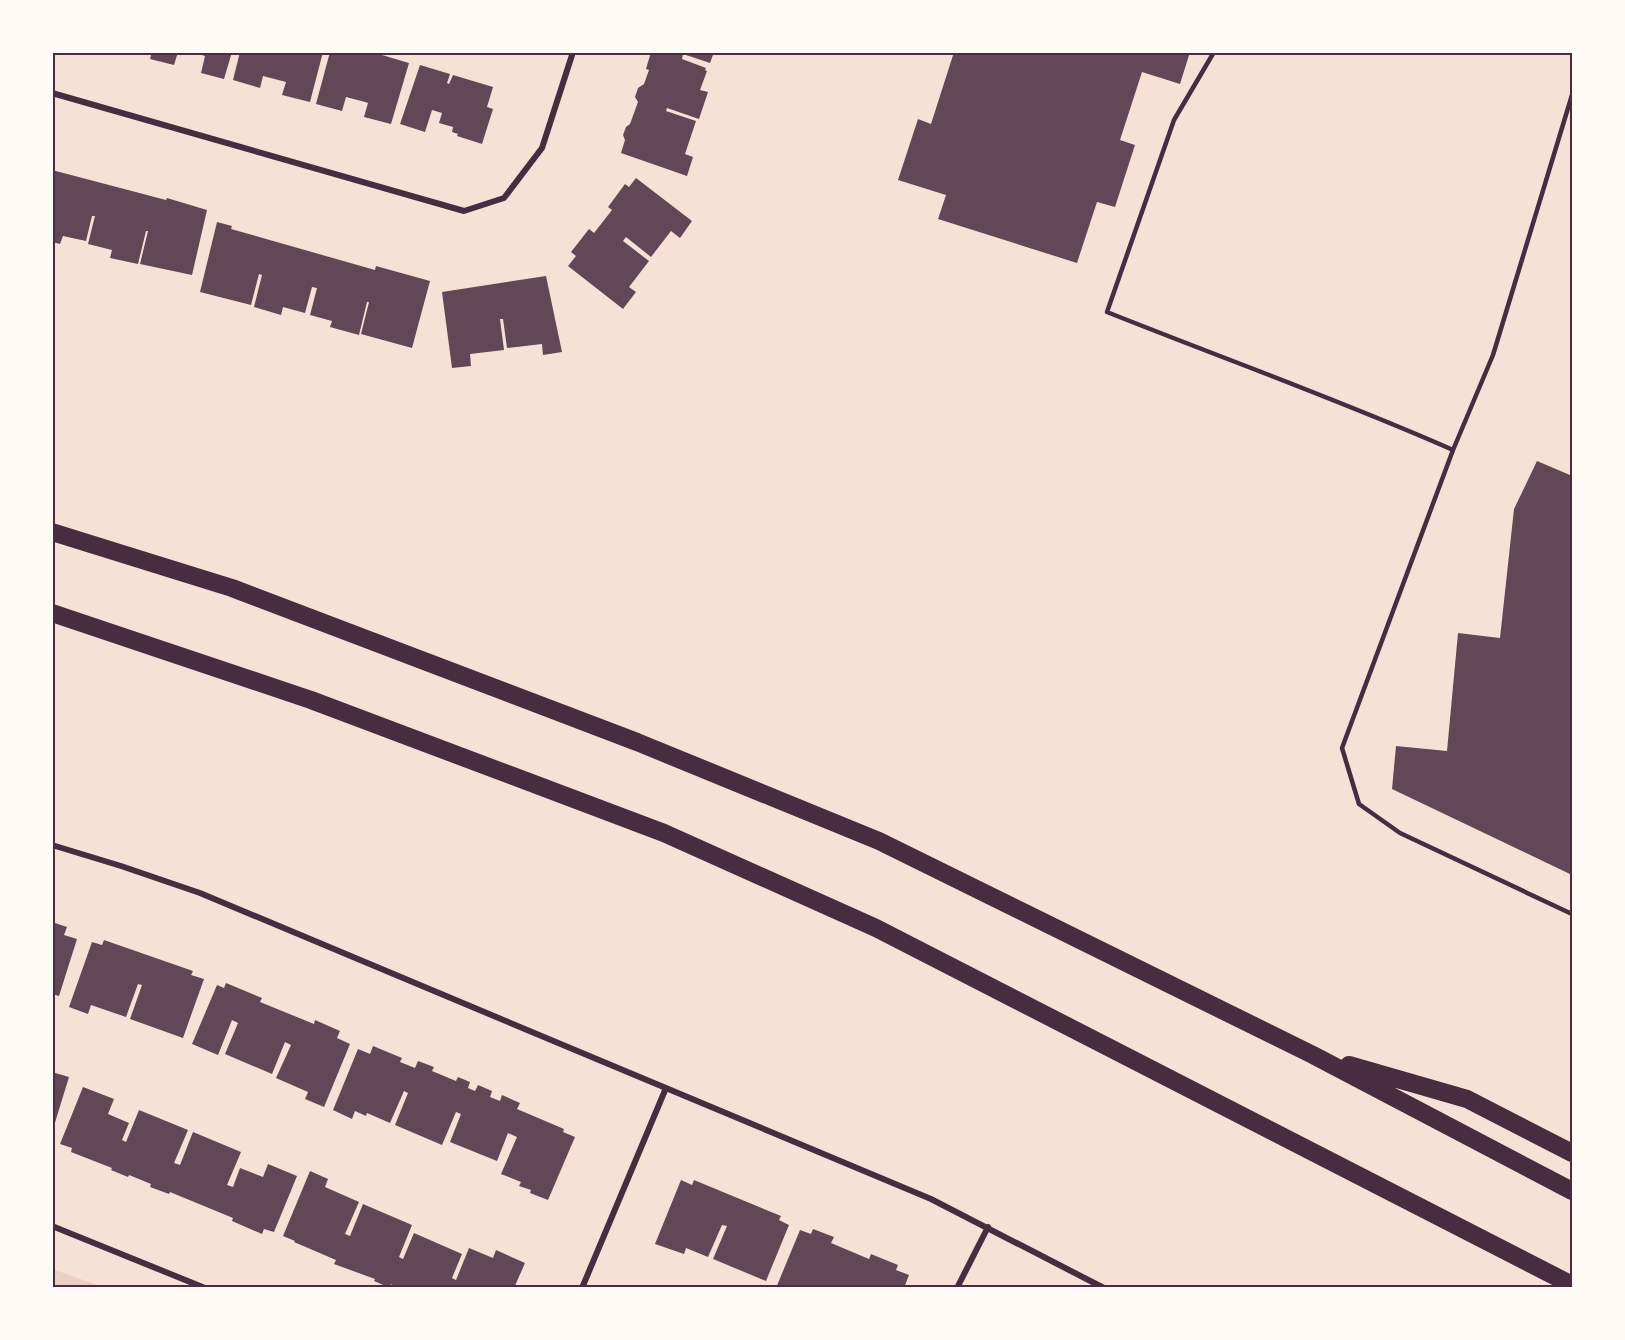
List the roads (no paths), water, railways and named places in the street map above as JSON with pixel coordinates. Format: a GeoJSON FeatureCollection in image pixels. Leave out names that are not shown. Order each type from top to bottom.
{"type":"FeatureCollection","features":[{"type":"Feature","properties":{"kind":"highway"},"geometry":{"type":"LineString","coordinates":[[52,532],[254,597],[638,742],[879,842],[1313,1055],[1572,1191]]}},
{"type":"Feature","properties":{"kind":"highway"},"geometry":{"type":"LineString","coordinates":[[52,613],[311,700],[664,833],[876,928],[1572,1285]]}},
{"type":"Feature","properties":{"kind":"highway"},"geometry":{"type":"LineString","coordinates":[[1313,1055],[1467,1099],[1572,1153]]}},
{"type":"Feature","properties":{"kind":"street"},"geometry":{"type":"LineString","coordinates":[[52,93],[464,211],[504,198],[542,148],[573,52]]}},
{"type":"Feature","properties":{"kind":"street"},"geometry":{"type":"LineString","coordinates":[[52,845],[200,893],[931,1199],[1104,1287]]}},
{"type":"Feature","properties":{"kind":"street"},"geometry":{"type":"LineString","coordinates":[[582,1287],[666,1088]]}},
{"type":"Feature","properties":{"kind":"street"},"geometry":{"type":"LineString","coordinates":[[52,1226],[205,1287]]}},
{"type":"Feature","properties":{"kind":"street"},"geometry":{"type":"LineString","coordinates":[[957,1287],[988,1227]]}},
{"type":"Feature","properties":{"kind":"lane"},"geometry":{"type":"LineString","coordinates":[[1214,52],[1174,120],[1107,312],[1387,421],[1454,450]]}},
{"type":"Feature","properties":{"kind":"lane"},"geometry":{"type":"LineString","coordinates":[[1572,95],[1493,355],[1454,450],[1342,748],[1359,804],[1400,833],[1572,914]]}}]}
